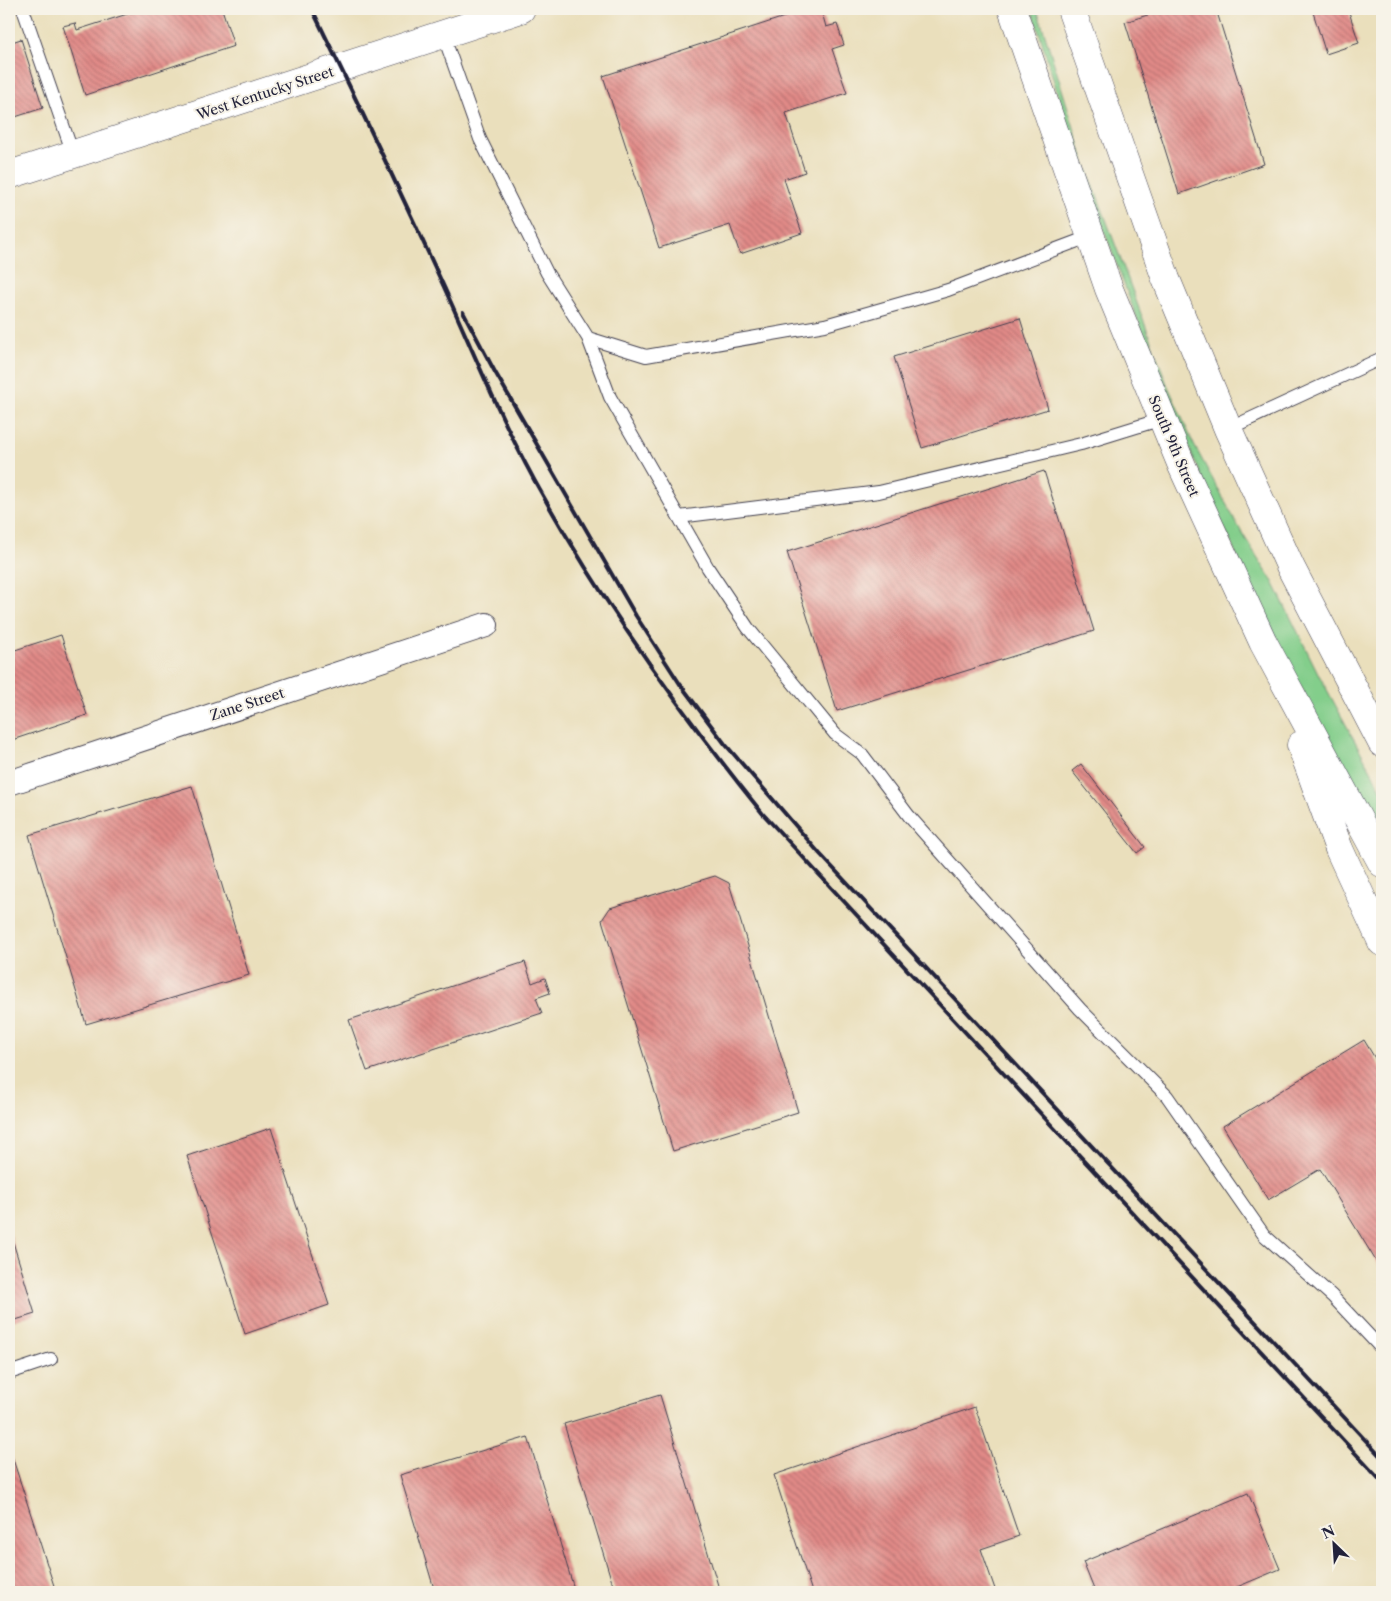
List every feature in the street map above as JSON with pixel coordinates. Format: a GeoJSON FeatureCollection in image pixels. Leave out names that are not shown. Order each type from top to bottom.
{"type":"FeatureCollection","features":[{"type":"Feature","properties":{"kind":"main road","name":"West Kentucky Street"},"geometry":{"type":"LineString","coordinates":[[9,175],[521,9]]}},
{"type":"Feature","properties":{"kind":"main road","name":"South 9th Street"},"geometry":{"type":"LineString","coordinates":[[1012,9],[1109,290],[1162,419],[1263,642],[1382,863]]}},
{"type":"Feature","properties":{"kind":"main road"},"geometry":{"type":"LineString","coordinates":[[1071,9],[1166,279],[1228,429],[1291,568],[1382,744]]}},
{"type":"Feature","properties":{"kind":"main road"},"geometry":{"type":"LineString","coordinates":[[1263,642],[1339,848],[1382,942]]}},
{"type":"Feature","properties":{"kind":"street","name":"Zane Street"},"geometry":{"type":"LineString","coordinates":[[9,783],[486,625]]}},
{"type":"Feature","properties":{"kind":"lane"},"geometry":{"type":"LineString","coordinates":[[23,9],[73,154]]}},
{"type":"Feature","properties":{"kind":"lane"},"geometry":{"type":"LineString","coordinates":[[443,34],[480,139],[547,273],[588,338],[610,397],[708,568],[748,628],[835,734],[862,754],[909,816],[1080,1009],[1167,1096],[1264,1236],[1332,1296],[1379,1346]]}},
{"type":"Feature","properties":{"kind":"lane"},"geometry":{"type":"LineString","coordinates":[[588,338],[646,356],[825,325],[948,290],[1091,236]]}},
{"type":"Feature","properties":{"kind":"lane"},"geometry":{"type":"LineString","coordinates":[[1228,429],[1382,358]]}},
{"type":"Feature","properties":{"kind":"lane"},"geometry":{"type":"LineString","coordinates":[[679,517],[879,492],[1081,444],[1162,419]]}},
{"type":"Feature","properties":{"kind":"lane"},"geometry":{"type":"LineString","coordinates":[[9,1373],[51,1359]]}},
{"type":"Feature","properties":{"kind":"green space"},"geometry":{"type":"Polygon","coordinates":[[[1032,9],[1037,9],[1085,163],[1167,384],[1194,445],[1242,533],[1273,582],[1319,675],[1382,791],[1382,833],[1294,673],[1254,591],[1179,424],[1145,340],[1082,168],[1032,9]]]}},
{"type":"Feature","properties":{"kind":"building"},"geometry":{"type":"Polygon","coordinates":[[[143,9],[222,9],[234,46],[85,95],[63,26],[75,23],[77,30],[143,9]]]}},
{"type":"Feature","properties":{"kind":"building"},"geometry":{"type":"Polygon","coordinates":[[[809,9],[821,9],[826,27],[837,24],[844,45],[832,49],[847,93],[786,113],[805,172],[784,179],[802,233],[740,254],[730,225],[659,248],[603,76],[809,9]]]}},
{"type":"Feature","properties":{"kind":"building"},"geometry":{"type":"Polygon","coordinates":[[[1167,9],[1216,9],[1264,164],[1179,194],[1125,22],[1167,9]]]}},
{"type":"Feature","properties":{"kind":"building"},"geometry":{"type":"Polygon","coordinates":[[[1312,9],[1348,9],[1359,43],[1326,54],[1312,9]]]}},
{"type":"Feature","properties":{"kind":"building"},"geometry":{"type":"Polygon","coordinates":[[[21,39],[43,108],[9,119],[9,51],[11,51],[9,43],[21,39]]]}},
{"type":"Feature","properties":{"kind":"building"},"geometry":{"type":"Polygon","coordinates":[[[1020,318],[1048,409],[922,448],[894,357],[1020,318]]]}},
{"type":"Feature","properties":{"kind":"building"},"geometry":{"type":"Polygon","coordinates":[[[1044,471],[1094,631],[837,711],[787,552],[1044,471]]]}},
{"type":"Feature","properties":{"kind":"building"},"geometry":{"type":"Polygon","coordinates":[[[61,635],[87,715],[9,741],[9,652],[61,635]]]}},
{"type":"Feature","properties":{"kind":"building"},"geometry":{"type":"Polygon","coordinates":[[[1081,764],[1145,847],[1137,853],[1072,771],[1081,764]]]}},
{"type":"Feature","properties":{"kind":"building"},"geometry":{"type":"Polygon","coordinates":[[[192,786],[249,975],[86,1024],[29,835],[192,786]]]}},
{"type":"Feature","properties":{"kind":"building"},"geometry":{"type":"Polygon","coordinates":[[[715,876],[729,883],[798,1112],[673,1151],[602,920],[610,908],[715,876]]]}},
{"type":"Feature","properties":{"kind":"building"},"geometry":{"type":"Polygon","coordinates":[[[525,962],[532,983],[545,978],[550,993],[536,998],[542,1013],[367,1071],[349,1020],[525,962]]]}},
{"type":"Feature","properties":{"kind":"building"},"geometry":{"type":"Polygon","coordinates":[[[1364,1040],[1382,1070],[1382,1271],[1320,1169],[1268,1200],[1223,1126],[1364,1040]]]}},
{"type":"Feature","properties":{"kind":"building"},"geometry":{"type":"Polygon","coordinates":[[[271,1128],[329,1305],[245,1334],[187,1156],[271,1128]]]}},
{"type":"Feature","properties":{"kind":"building"},"geometry":{"type":"Polygon","coordinates":[[[9,1229],[35,1314],[9,1322],[9,1229]]]}},
{"type":"Feature","properties":{"kind":"building"},"geometry":{"type":"Polygon","coordinates":[[[660,1395],[720,1592],[615,1592],[564,1424],[660,1395]]]}},
{"type":"Feature","properties":{"kind":"building"},"geometry":{"type":"Polygon","coordinates":[[[975,1407],[1019,1536],[981,1549],[996,1592],[812,1592],[774,1475],[975,1407]]]}},
{"type":"Feature","properties":{"kind":"building"},"geometry":{"type":"Polygon","coordinates":[[[528,1437],[575,1592],[435,1592],[400,1475],[528,1437]]]}},
{"type":"Feature","properties":{"kind":"building"},"geometry":{"type":"Polygon","coordinates":[[[9,1447],[56,1592],[9,1592],[9,1447]]]}},
{"type":"Feature","properties":{"kind":"building"},"geometry":{"type":"Polygon","coordinates":[[[1248,1493],[1280,1569],[1225,1592],[1095,1592],[1083,1562],[1248,1493]]]}},
{"type":"Feature","properties":{"kind":"railway"},"geometry":{"type":"LineString","coordinates":[[312,9],[412,217],[531,475],[595,583],[676,701],[763,814],[1382,1482]]}},
{"type":"Feature","properties":{"kind":"railway"},"geometry":{"type":"LineString","coordinates":[[463,312],[495,372],[636,616],[680,684],[725,744],[820,854],[1382,1458]]}}]}
